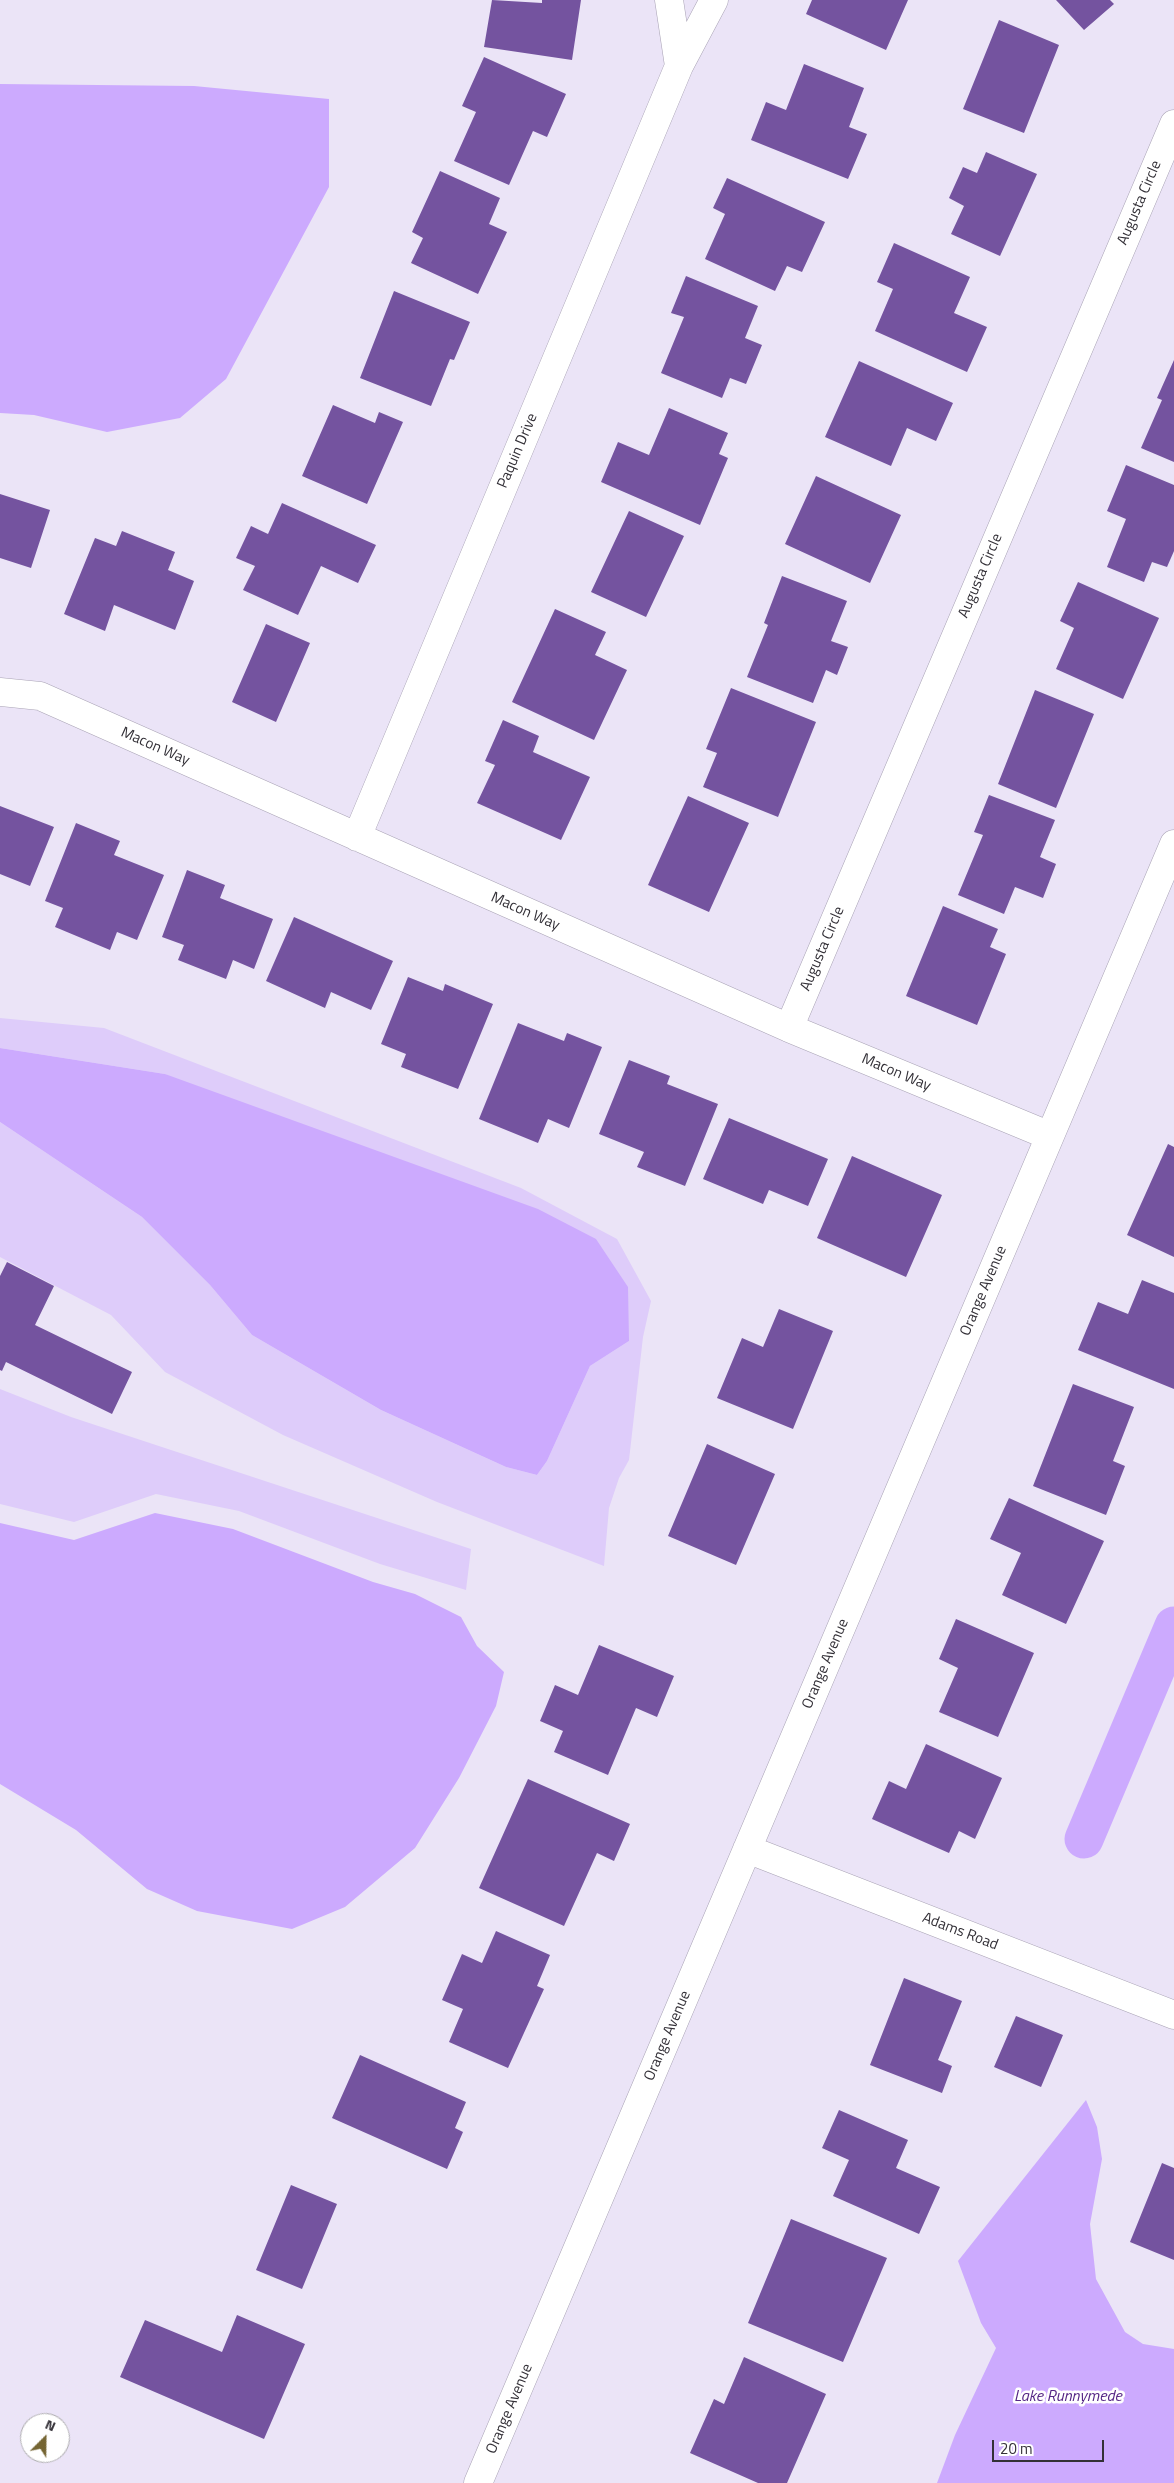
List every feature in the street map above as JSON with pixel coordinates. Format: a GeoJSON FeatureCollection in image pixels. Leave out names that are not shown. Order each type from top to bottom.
{"type":"FeatureCollection","features":[{"type":"Feature","properties":{"kind":"street"},"geometry":{"type":"LineString","coordinates":[[670,0],[679,66]]}},
{"type":"Feature","properties":{"kind":"street","name":"Paquin Drive"},"geometry":{"type":"LineString","coordinates":[[357,837],[679,66],[714,0]]}},
{"type":"Feature","properties":{"kind":"street","name":"Augusta Circle"},"geometry":{"type":"LineString","coordinates":[[789,1028],[1174,124]]}},
{"type":"Feature","properties":{"kind":"street","name":"Macon Way"},"geometry":{"type":"LineString","coordinates":[[0,692],[40,696],[789,1028],[1050,1136]]}},
{"type":"Feature","properties":{"kind":"street","name":"Orange Avenue"},"geometry":{"type":"LineString","coordinates":[[478,2483],[1174,844]]}},
{"type":"Feature","properties":{"kind":"street","name":"Adams Road"},"geometry":{"type":"LineString","coordinates":[[747,1849],[1174,2015]]}},
{"type":"Feature","properties":{"kind":"shaded area"},"geometry":{"type":"Polygon","coordinates":[[[0,1018],[104,1028],[521,1188],[617,1239],[651,1301],[643,1337],[629,1460],[619,1478],[609,1508],[604,1566],[437,1502],[283,1435],[165,1372],[111,1315],[0,1257],[0,1122],[142,1217],[210,1285],[252,1335],[381,1410],[506,1467],[537,1475],[547,1461],[590,1366],[629,1341],[165,1074],[0,1048],[0,1018]]]}},
{"type":"Feature","properties":{"kind":"shaded area"},"geometry":{"type":"Polygon","coordinates":[[[0,1389],[71,1417],[471,1549],[466,1590],[380,1564],[239,1511],[156,1494],[74,1522],[0,1504],[0,1389]]]}},
{"type":"Feature","properties":{"kind":"water"},"geometry":{"type":"Polygon","coordinates":[[[0,84],[194,86],[329,99],[329,187],[226,379],[180,418],[107,432],[34,415],[0,413],[0,84]]]}},
{"type":"Feature","properties":{"kind":"water"},"geometry":{"type":"Polygon","coordinates":[[[0,1048],[165,1074],[538,1209],[596,1239],[628,1287],[629,1341],[590,1366],[547,1461],[537,1475],[506,1467],[381,1410],[252,1335],[210,1285],[142,1217],[0,1122],[0,1048]]]}},
{"type":"Feature","properties":{"kind":"water"},"geometry":{"type":"Polygon","coordinates":[[[155,1513],[233,1529],[373,1582],[415,1594],[461,1617],[477,1646],[504,1672],[496,1706],[459,1778],[415,1848],[345,1907],[292,1929],[197,1911],[147,1889],[76,1830],[0,1784],[0,1523],[74,1540],[155,1513]]]}},
{"type":"Feature","properties":{"kind":"water","name":"Lake Runnymede"},"geometry":{"type":"Polygon","coordinates":[[[1086,2100],[1097,2127],[1102,2159],[1090,2224],[1096,2279],[1125,2332],[1143,2344],[1174,2349],[1174,2483],[937,2483],[955,2435],[996,2348],[981,2323],[958,2261],[1086,2100]]]}},
{"type":"Feature","properties":{"kind":"building"},"geometry":{"type":"Polygon","coordinates":[[[492,0],[542,3],[542,0],[581,0],[572,60],[484,47],[492,0]]]}},
{"type":"Feature","properties":{"kind":"building"},"geometry":{"type":"Polygon","coordinates":[[[812,0],[908,0],[886,50],[806,14],[812,0]]]}},
{"type":"Feature","properties":{"kind":"building"},"geometry":{"type":"Polygon","coordinates":[[[1056,0],[1110,0],[1114,4],[1084,30],[1056,0]]]}},
{"type":"Feature","properties":{"kind":"building"},"geometry":{"type":"Polygon","coordinates":[[[999,20],[1059,45],[1024,133],[963,109],[999,20]]]}},
{"type":"Feature","properties":{"kind":"building"},"geometry":{"type":"Polygon","coordinates":[[[484,57],[566,94],[547,137],[533,131],[509,185],[454,161],[476,112],[462,106],[484,57]]]}},
{"type":"Feature","properties":{"kind":"building"},"geometry":{"type":"Polygon","coordinates":[[[804,64],[864,88],[849,127],[867,134],[848,179],[751,140],[766,102],[786,110],[804,64]]]}},
{"type":"Feature","properties":{"kind":"building"},"geometry":{"type":"Polygon","coordinates":[[[986,152],[1037,174],[1000,256],[951,234],[964,206],[949,198],[963,167],[977,173],[986,152]]]}},
{"type":"Feature","properties":{"kind":"building"},"geometry":{"type":"Polygon","coordinates":[[[440,171],[500,198],[489,224],[507,232],[478,294],[411,263],[423,238],[412,232],[440,171]]]}},
{"type":"Feature","properties":{"kind":"building"},"geometry":{"type":"Polygon","coordinates":[[[727,178],[825,222],[802,272],[787,266],[775,291],[705,259],[725,214],[713,208],[727,178]]]}},
{"type":"Feature","properties":{"kind":"building"},"geometry":{"type":"Polygon","coordinates":[[[894,243],[970,277],[954,313],[987,327],[967,372],[875,331],[893,289],[877,282],[894,243]]]}},
{"type":"Feature","properties":{"kind":"building"},"geometry":{"type":"Polygon","coordinates":[[[686,276],[758,306],[745,338],[762,345],[746,384],[730,378],[722,398],[661,373],[684,317],[671,313],[686,276]]]}},
{"type":"Feature","properties":{"kind":"building"},"geometry":{"type":"Polygon","coordinates":[[[394,291],[470,322],[454,360],[450,359],[431,406],[360,378],[394,291]]]}},
{"type":"Feature","properties":{"kind":"building"},"geometry":{"type":"Polygon","coordinates":[[[1174,360],[1174,462],[1141,448],[1162,400],[1157,398],[1174,360]]]}},
{"type":"Feature","properties":{"kind":"building"},"geometry":{"type":"Polygon","coordinates":[[[859,361],[953,403],[936,441],[907,428],[891,466],[825,437],[859,361]]]}},
{"type":"Feature","properties":{"kind":"building"},"geometry":{"type":"Polygon","coordinates":[[[333,405],[375,423],[379,412],[403,422],[367,504],[302,476],[333,405]]]}},
{"type":"Feature","properties":{"kind":"building"},"geometry":{"type":"Polygon","coordinates":[[[669,408],[728,433],[719,454],[728,458],[700,525],[601,482],[618,442],[649,455],[669,408]]]}},
{"type":"Feature","properties":{"kind":"building"},"geometry":{"type":"Polygon","coordinates":[[[1126,465],[1174,485],[1174,551],[1167,567],[1152,562],[1144,582],[1107,567],[1126,519],[1107,511],[1126,465]]]}},
{"type":"Feature","properties":{"kind":"building"},"geometry":{"type":"Polygon","coordinates":[[[816,476],[901,515],[870,583],[785,544],[816,476]]]}},
{"type":"Feature","properties":{"kind":"building"},"geometry":{"type":"Polygon","coordinates":[[[0,494],[50,510],[31,568],[0,558],[0,494]]]}},
{"type":"Feature","properties":{"kind":"building"},"geometry":{"type":"Polygon","coordinates":[[[282,503],[376,545],[358,583],[321,566],[298,615],[243,590],[255,566],[236,558],[251,526],[268,534],[282,503]]]}},
{"type":"Feature","properties":{"kind":"building"},"geometry":{"type":"Polygon","coordinates":[[[629,511],[684,536],[646,617],[591,592],[629,511]]]}},
{"type":"Feature","properties":{"kind":"building"},"geometry":{"type":"Polygon","coordinates":[[[122,531],[175,552],[168,570],[194,581],[175,630],[114,605],[105,631],[64,614],[95,538],[116,546],[122,531]]]}},
{"type":"Feature","properties":{"kind":"building"},"geometry":{"type":"Polygon","coordinates":[[[782,576],[847,601],[831,641],[848,647],[837,675],[826,670],[813,703],[747,677],[768,625],[764,623],[782,576]]]}},
{"type":"Feature","properties":{"kind":"building"},"geometry":{"type":"Polygon","coordinates":[[[1078,582],[1159,618],[1123,699],[1056,669],[1074,628],[1060,621],[1078,582]]]}},
{"type":"Feature","properties":{"kind":"building"},"geometry":{"type":"Polygon","coordinates":[[[555,609],[606,632],[595,655],[627,670],[594,740],[512,702],[555,609]]]}},
{"type":"Feature","properties":{"kind":"building"},"geometry":{"type":"Polygon","coordinates":[[[266,624],[310,643],[276,722],[232,702],[266,624]]]}},
{"type":"Feature","properties":{"kind":"building"},"geometry":{"type":"Polygon","coordinates":[[[731,688],[816,722],[778,817],[703,787],[717,753],[706,749],[731,688]]]}},
{"type":"Feature","properties":{"kind":"building"},"geometry":{"type":"Polygon","coordinates":[[[1035,690],[1094,714],[1056,808],[998,784],[1035,690]]]}},
{"type":"Feature","properties":{"kind":"building"},"geometry":{"type":"Polygon","coordinates":[[[503,720],[539,736],[533,752],[590,777],[561,840],[477,803],[495,765],[485,761],[503,720]]]}},
{"type":"Feature","properties":{"kind":"building"},"geometry":{"type":"Polygon","coordinates":[[[989,795],[1055,820],[1040,857],[1056,864],[1043,898],[1015,887],[1004,914],[958,895],[983,835],[974,832],[989,795]]]}},
{"type":"Feature","properties":{"kind":"building"},"geometry":{"type":"Polygon","coordinates":[[[688,796],[749,823],[709,912],[648,885],[688,796]]]}},
{"type":"Feature","properties":{"kind":"building"},"geometry":{"type":"Polygon","coordinates":[[[0,806],[54,827],[30,886],[0,874],[0,806]]]}},
{"type":"Feature","properties":{"kind":"building"},"geometry":{"type":"Polygon","coordinates":[[[76,823],[120,841],[114,855],[164,875],[137,940],[117,932],[110,950],[55,927],[63,908],[45,901],[76,823]]]}},
{"type":"Feature","properties":{"kind":"building"},"geometry":{"type":"Polygon","coordinates":[[[187,870],[225,885],[220,898],[273,919],[254,969],[233,960],[226,979],[178,960],[184,945],[162,937],[187,870]]]}},
{"type":"Feature","properties":{"kind":"building"},"geometry":{"type":"Polygon","coordinates":[[[943,906],[998,929],[990,947],[1006,954],[977,1025],[906,996],[943,906]]]}},
{"type":"Feature","properties":{"kind":"building"},"geometry":{"type":"Polygon","coordinates":[[[294,917],[393,961],[371,1010],[331,992],[325,1008],[266,981],[294,917]]]}},
{"type":"Feature","properties":{"kind":"building"},"geometry":{"type":"Polygon","coordinates":[[[408,977],[443,991],[445,984],[493,1004],[458,1089],[401,1067],[406,1054],[381,1044],[408,977]]]}},
{"type":"Feature","properties":{"kind":"building"},"geometry":{"type":"Polygon","coordinates":[[[518,1023],[564,1041],[567,1033],[602,1047],[569,1128],[548,1119],[538,1143],[479,1119],[518,1023]]]}},
{"type":"Feature","properties":{"kind":"building"},"geometry":{"type":"Polygon","coordinates":[[[629,1060],[670,1076],[667,1084],[718,1104],[685,1186],[637,1167],[644,1152],[599,1134],[629,1060]]]}},
{"type":"Feature","properties":{"kind":"building"},"geometry":{"type":"Polygon","coordinates":[[[729,1118],[828,1159],[808,1206],[769,1190],[763,1204],[703,1179],[729,1118]]]}},
{"type":"Feature","properties":{"kind":"building"},"geometry":{"type":"Polygon","coordinates":[[[1168,1144],[1174,1147],[1174,1257],[1127,1235],[1168,1144]]]}},
{"type":"Feature","properties":{"kind":"building"},"geometry":{"type":"Polygon","coordinates":[[[852,1156],[942,1195],[906,1277],[817,1238],[852,1156]]]}},
{"type":"Feature","properties":{"kind":"building"},"geometry":{"type":"Polygon","coordinates":[[[7,1262],[54,1286],[35,1325],[132,1372],[112,1414],[6,1362],[2,1371],[0,1370],[0,1276],[7,1262]]]}},
{"type":"Feature","properties":{"kind":"building"},"geometry":{"type":"Polygon","coordinates":[[[1142,1280],[1174,1293],[1174,1389],[1078,1350],[1098,1302],[1128,1314],[1142,1280]]]}},
{"type":"Feature","properties":{"kind":"building"},"geometry":{"type":"Polygon","coordinates":[[[779,1309],[833,1331],[793,1429],[717,1398],[742,1338],[763,1347],[779,1309]]]}},
{"type":"Feature","properties":{"kind":"building"},"geometry":{"type":"Polygon","coordinates":[[[1073,1384],[1134,1407],[1113,1461],[1125,1466],[1106,1515],[1033,1486],[1073,1384]]]}},
{"type":"Feature","properties":{"kind":"building"},"geometry":{"type":"Polygon","coordinates":[[[707,1444],[775,1474],[736,1565],[668,1536],[707,1444]]]}},
{"type":"Feature","properties":{"kind":"building"},"geometry":{"type":"Polygon","coordinates":[[[1009,1498],[1104,1541],[1066,1624],[1002,1595],[1021,1553],[990,1539],[1009,1498]]]}},
{"type":"Feature","properties":{"kind":"building"},"geometry":{"type":"Polygon","coordinates":[[[956,1619],[1034,1653],[998,1737],[939,1712],[958,1668],[939,1659],[956,1619]]]}},
{"type":"Feature","properties":{"kind":"building"},"geometry":{"type":"Polygon","coordinates":[[[599,1645],[674,1676],[657,1717],[636,1708],[608,1775],[554,1752],[563,1731],[540,1721],[555,1685],[578,1695],[599,1645]]]}},
{"type":"Feature","properties":{"kind":"building"},"geometry":{"type":"Polygon","coordinates":[[[926,1744],[1002,1778],[975,1839],[959,1831],[949,1853],[872,1819],[889,1781],[906,1789],[926,1744]]]}},
{"type":"Feature","properties":{"kind":"building"},"geometry":{"type":"Polygon","coordinates":[[[528,1779],[630,1824],[614,1861],[597,1853],[564,1926],[479,1888],[528,1779]]]}},
{"type":"Feature","properties":{"kind":"building"},"geometry":{"type":"Polygon","coordinates":[[[496,1931],[550,1955],[537,1986],[544,1989],[508,2068],[449,2042],[463,2009],[442,2000],[462,1954],[482,1963],[496,1931]]]}},
{"type":"Feature","properties":{"kind":"building"},"geometry":{"type":"Polygon","coordinates":[[[904,1978],[962,2001],[938,2060],[952,2066],[942,2093],[870,2065],[904,1978]]]}},
{"type":"Feature","properties":{"kind":"building"},"geometry":{"type":"Polygon","coordinates":[[[1016,2016],[1063,2035],[1041,2087],[994,2067],[1016,2016]]]}},
{"type":"Feature","properties":{"kind":"building"},"geometry":{"type":"Polygon","coordinates":[[[360,2055],[466,2102],[455,2128],[463,2132],[447,2169],[332,2118],[360,2055]]]}},
{"type":"Feature","properties":{"kind":"building"},"geometry":{"type":"Polygon","coordinates":[[[839,2110],[908,2140],[896,2168],[940,2187],[919,2234],[833,2196],[849,2160],[822,2148],[839,2110]]]}},
{"type":"Feature","properties":{"kind":"building"},"geometry":{"type":"Polygon","coordinates":[[[1162,2163],[1174,2168],[1174,2260],[1130,2242],[1162,2163]]]}},
{"type":"Feature","properties":{"kind":"building"},"geometry":{"type":"Polygon","coordinates":[[[291,2185],[337,2204],[302,2289],[256,2270],[291,2185]]]}},
{"type":"Feature","properties":{"kind":"building"},"geometry":{"type":"Polygon","coordinates":[[[791,2219],[887,2258],[843,2362],[748,2323],[791,2219]]]}},
{"type":"Feature","properties":{"kind":"building"},"geometry":{"type":"Polygon","coordinates":[[[237,2315],[305,2344],[264,2439],[120,2377],[145,2320],[222,2352],[237,2315]]]}},
{"type":"Feature","properties":{"kind":"building"},"geometry":{"type":"Polygon","coordinates":[[[744,2357],[826,2394],[787,2483],[758,2483],[690,2453],[714,2399],[724,2404],[744,2357]]]}},
{"type":"Feature","properties":{"kind":"waterway"},"geometry":{"type":"LineString","coordinates":[[1084,1839],[1174,1626]]}}]}
